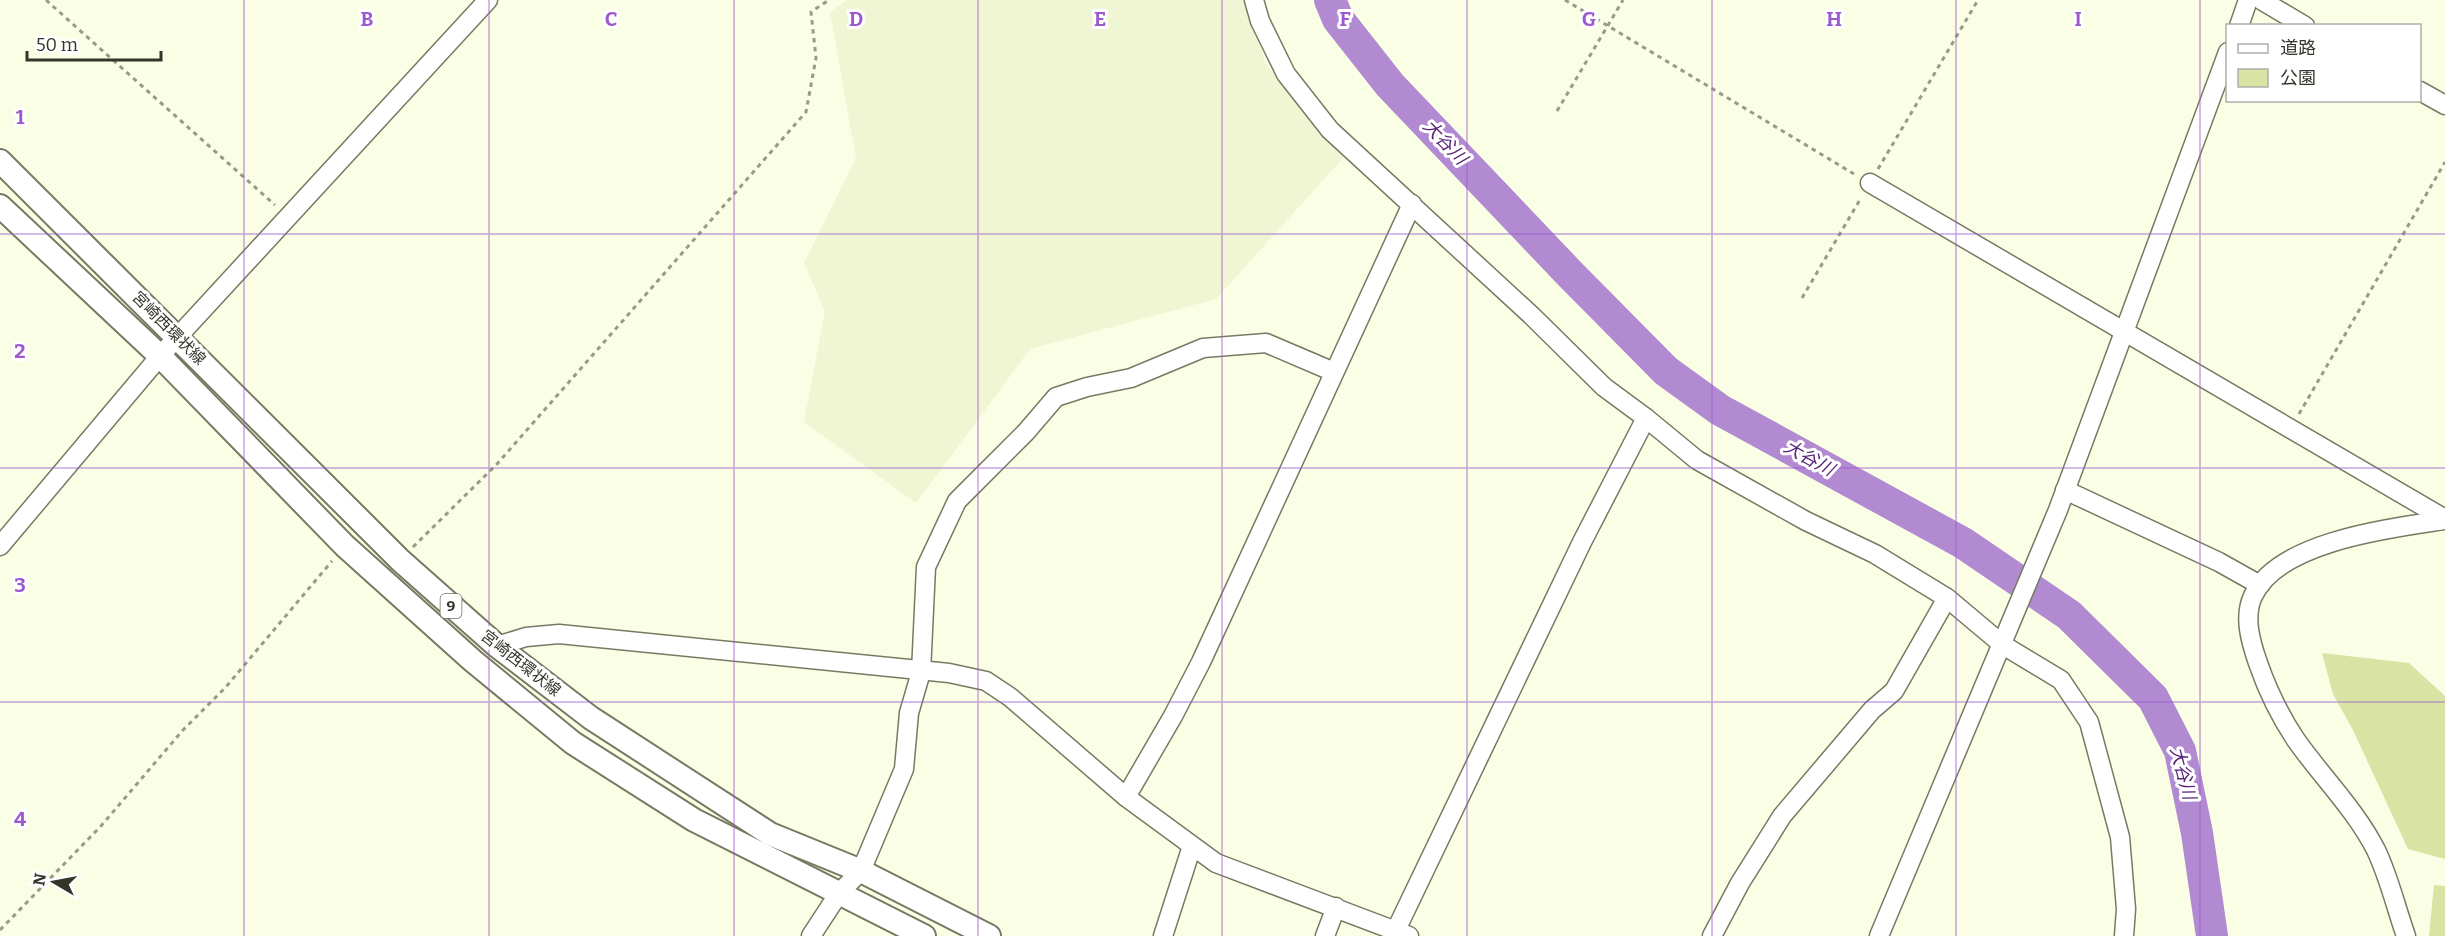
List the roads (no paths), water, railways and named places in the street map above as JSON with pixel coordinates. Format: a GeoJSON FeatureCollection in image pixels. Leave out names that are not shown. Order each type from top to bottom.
{"type":"FeatureCollection","features":[{"type":"Feature","properties":{"kind":"main road","name":"宮崎西環状線"},"geometry":{"type":"LineString","coordinates":[[0,160],[400,560],[497,646],[591,718],[770,834],[861,871],[989,936]]}},
{"type":"Feature","properties":{"kind":"main road","name":"宮崎西環状線"},"geometry":{"type":"LineString","coordinates":[[0,206],[160,356],[345,546],[472,660],[573,743],[694,820],[924,936]]}},
{"type":"Feature","properties":{"kind":"street"},"geometry":{"type":"LineString","coordinates":[[0,546],[160,356],[488,0]]}},
{"type":"Feature","properties":{"kind":"street"},"geometry":{"type":"LineString","coordinates":[[1254,0],[1260,21],[1286,74],[1330,130],[1532,315],[1604,387],[1697,460],[1806,521],[1875,554],[1947,598],[2003,645],[2061,680],[2089,722],[2120,837],[2126,909],[2124,936]]}},
{"type":"Feature","properties":{"kind":"street"},"geometry":{"type":"LineString","coordinates":[[2240,24],[2248,0]]}},
{"type":"Feature","properties":{"kind":"street"},"geometry":{"type":"LineString","coordinates":[[2261,0],[2303,24]]}},
{"type":"Feature","properties":{"kind":"street"},"geometry":{"type":"LineString","coordinates":[[1880,936],[2058,510],[2226,56]]}},
{"type":"Feature","properties":{"kind":"street"},"geometry":{"type":"LineString","coordinates":[[2421,92],[2445,105]]}},
{"type":"Feature","properties":{"kind":"street"},"geometry":{"type":"LineString","coordinates":[[1870,183],[2445,519]]}},
{"type":"Feature","properties":{"kind":"street"},"geometry":{"type":"LineString","coordinates":[[1126,797],[1201,662],[1412,204]]}},
{"type":"Feature","properties":{"kind":"street"},"geometry":{"type":"LineString","coordinates":[[811,936],[839,893],[861,871],[904,769],[909,713],[921,672],[926,567],[957,501],[1026,432],[1056,397],[1087,387],[1131,378],[1203,348],[1266,342],[1334,372]]}},
{"type":"Feature","properties":{"kind":"street"},"geometry":{"type":"LineString","coordinates":[[497,646],[526,637],[559,634],[949,673],[986,681],[1010,697],[1126,797],[1216,863],[1403,933],[1577,553],[1646,418]]}},
{"type":"Feature","properties":{"kind":"street"},"geometry":{"type":"LineString","coordinates":[[2065,490],[2219,562],[2260,585]]}},
{"type":"Feature","properties":{"kind":"street"},"geometry":{"type":"LineString","coordinates":[[2406,936],[2376,851],[2350,808],[2296,739],[2263,677],[2252,646],[2248,623],[2252,597],[2260,585],[2285,563],[2313,549],[2374,530],[2445,519]]}},
{"type":"Feature","properties":{"kind":"street"},"geometry":{"type":"LineString","coordinates":[[1712,936],[1740,883],[1782,816],[1872,710],[1894,691],[1947,598]]}},
{"type":"Feature","properties":{"kind":"street"},"geometry":{"type":"LineString","coordinates":[[1163,936],[1191,846]]}},
{"type":"Feature","properties":{"kind":"street"},"geometry":{"type":"LineString","coordinates":[[1325,936],[1336,907]]}},
{"type":"Feature","properties":{"kind":"waterway","name":"大谷川"},"geometry":{"type":"LineString","coordinates":[[1330,0],[1338,19],[1390,85],[1666,371],[1720,410],[1963,543],[2069,615],[2153,698],[2180,751],[2197,833],[2212,936]]}}]}
